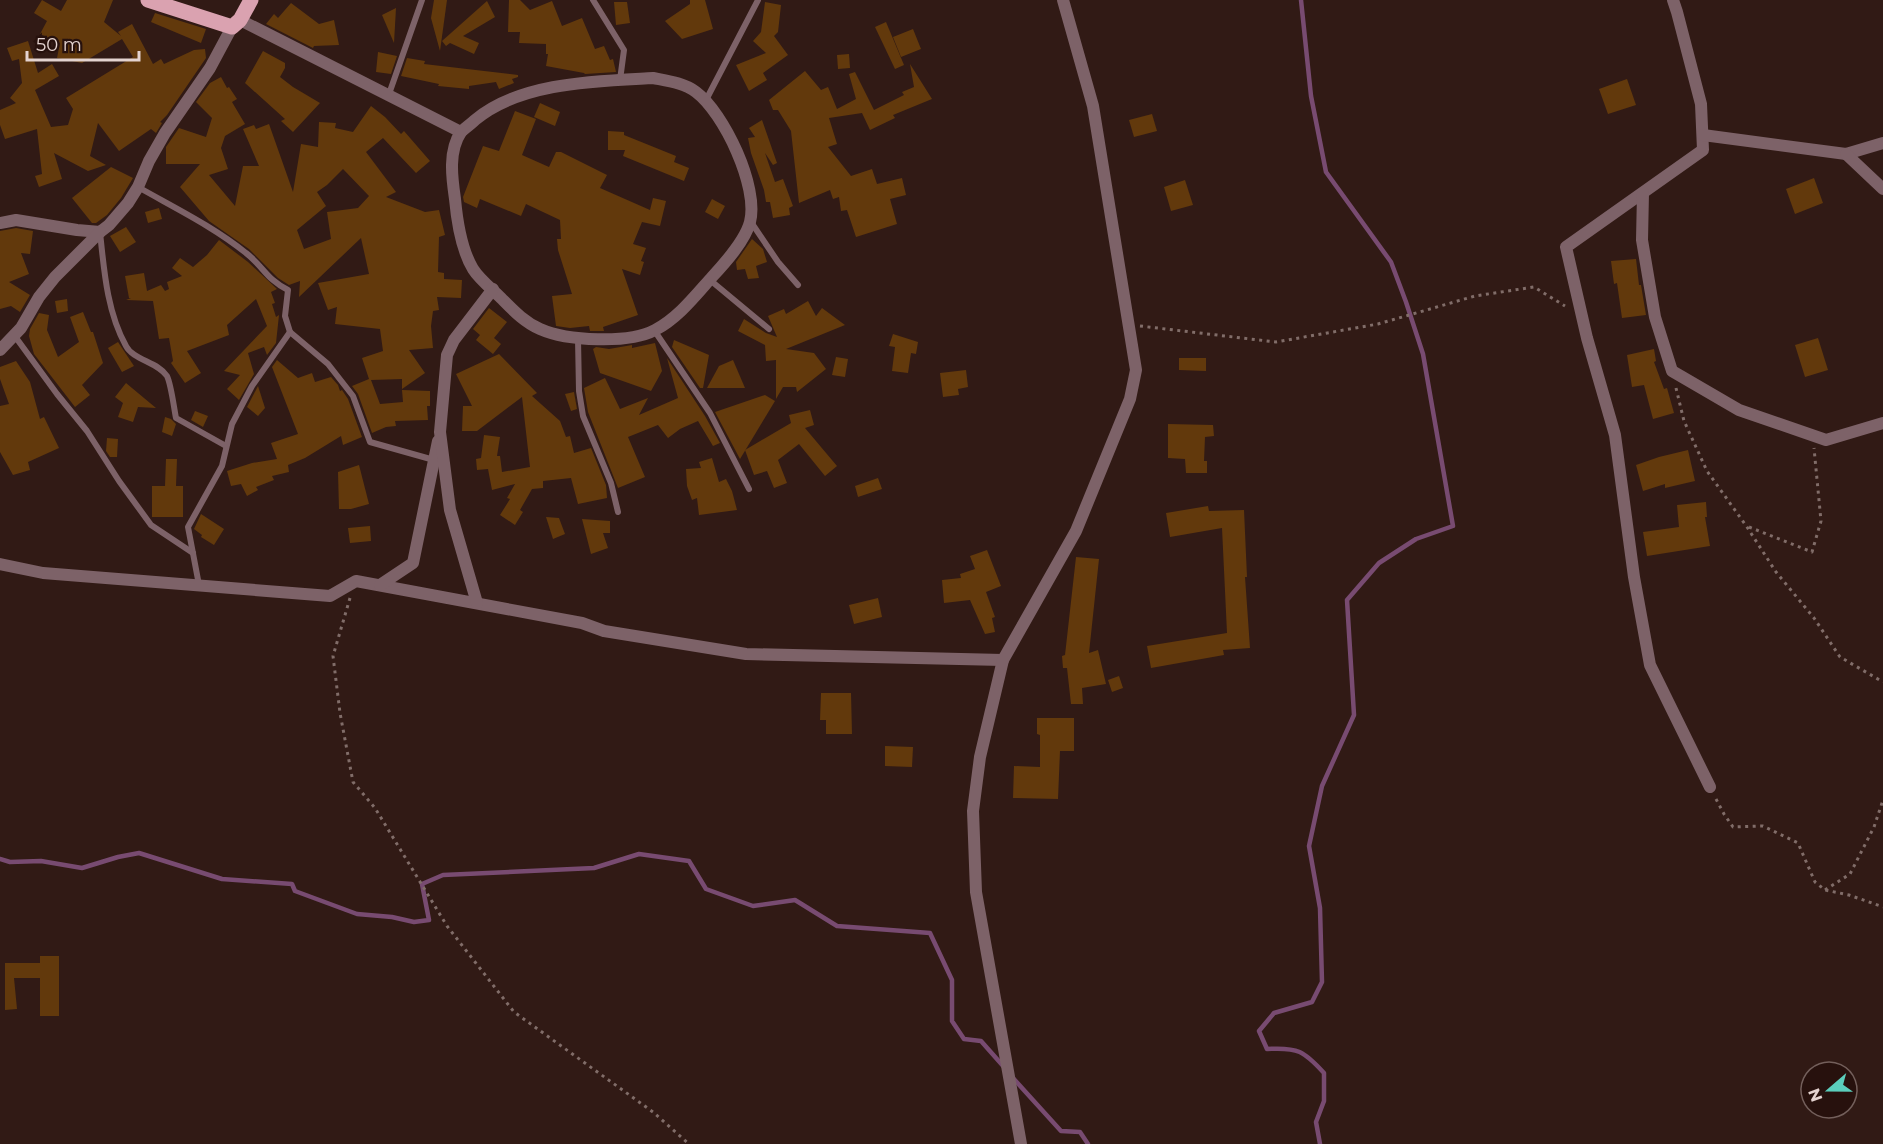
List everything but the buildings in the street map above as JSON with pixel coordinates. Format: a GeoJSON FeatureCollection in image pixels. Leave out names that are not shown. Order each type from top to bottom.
{"type":"FeatureCollection","features":[{"type":"Feature","properties":{"kind":"main road"},"geometry":{"type":"LineString","coordinates":[[148,0],[236,24],[251,0]]}},
{"type":"Feature","properties":{"kind":"street"},"geometry":{"type":"LineString","coordinates":[[1021,1144],[976,892],[973,811],[980,757],[1003,660],[1076,531],[1130,399],[1136,370],[1093,106],[1063,0]]}},
{"type":"Feature","properties":{"kind":"street"},"geometry":{"type":"LineString","coordinates":[[1672,0],[1701,104],[1703,150],[1566,247],[1582,316],[1615,435],[1634,577],[1650,665],[1710,786]]}},
{"type":"Feature","properties":{"kind":"street"},"geometry":{"type":"LineString","coordinates":[[0,350],[14,335],[55,277],[109,225],[138,188],[160,142],[210,68],[236,24],[389,94],[461,132]]}},
{"type":"Feature","properties":{"kind":"street"},"geometry":{"type":"LineString","coordinates":[[653,78],[677,83],[696,91],[705,101],[722,122],[738,153],[748,183],[750,222],[731,256],[675,316],[654,330],[638,335],[578,339],[560,336],[525,321],[473,269],[459,230],[451,170],[461,132],[481,116],[523,94],[575,84],[620,80],[653,78]]}},
{"type":"Feature","properties":{"kind":"street"},"geometry":{"type":"LineString","coordinates":[[1703,135],[1846,154],[1883,143]]}},
{"type":"Feature","properties":{"kind":"street"},"geometry":{"type":"LineString","coordinates":[[1846,154],[1883,189]]}},
{"type":"Feature","properties":{"kind":"street"},"geometry":{"type":"LineString","coordinates":[[1643,192],[1642,240],[1655,317],[1672,370],[1739,410],[1826,440],[1883,423]]}},
{"type":"Feature","properties":{"kind":"street"},"geometry":{"type":"LineString","coordinates":[[0,223],[16,220],[100,232]]}},
{"type":"Feature","properties":{"kind":"street"},"geometry":{"type":"LineString","coordinates":[[380,585],[412,563],[440,432],[447,355],[454,340],[493,289]]}},
{"type":"Feature","properties":{"kind":"street"},"geometry":{"type":"LineString","coordinates":[[440,432],[450,510],[477,603]]}},
{"type":"Feature","properties":{"kind":"street"},"geometry":{"type":"LineString","coordinates":[[0,564],[42,573],[330,597],[356,581],[582,623],[604,631],[746,654],[1003,660]]}},
{"type":"Feature","properties":{"kind":"lane"},"geometry":{"type":"LineString","coordinates":[[389,94],[422,0]]}},
{"type":"Feature","properties":{"kind":"lane"},"geometry":{"type":"LineString","coordinates":[[593,0],[624,50],[620,80]]}},
{"type":"Feature","properties":{"kind":"lane"},"geometry":{"type":"LineString","coordinates":[[705,101],[758,0]]}},
{"type":"Feature","properties":{"kind":"lane"},"geometry":{"type":"LineString","coordinates":[[138,188],[224,236],[248,254],[276,284],[288,290],[285,316],[290,332],[328,364],[353,396],[370,442],[434,460]]}},
{"type":"Feature","properties":{"kind":"lane"},"geometry":{"type":"LineString","coordinates":[[750,222],[778,262],[798,285]]}},
{"type":"Feature","properties":{"kind":"lane"},"geometry":{"type":"LineString","coordinates":[[100,232],[113,318],[127,349],[152,364],[166,376],[176,418],[226,446]]}},
{"type":"Feature","properties":{"kind":"lane"},"geometry":{"type":"LineString","coordinates":[[709,280],[769,330]]}},
{"type":"Feature","properties":{"kind":"lane"},"geometry":{"type":"LineString","coordinates":[[654,330],[710,413],[749,489]]}},
{"type":"Feature","properties":{"kind":"lane"},"geometry":{"type":"LineString","coordinates":[[199,585],[188,527],[222,466],[232,424],[252,386],[290,332]]}},
{"type":"Feature","properties":{"kind":"lane"},"geometry":{"type":"LineString","coordinates":[[14,335],[87,431],[151,525],[193,553]]}},
{"type":"Feature","properties":{"kind":"lane"},"geometry":{"type":"LineString","coordinates":[[578,339],[579,391],[584,416],[611,483],[618,512]]}},
{"type":"Feature","properties":{"kind":"path"},"geometry":{"type":"LineString","coordinates":[[1130,325],[1276,342],[1378,324],[1475,296],[1534,287],[1582,316]]}},
{"type":"Feature","properties":{"kind":"path"},"geometry":{"type":"LineString","coordinates":[[1672,370],[1684,421],[1707,471],[1747,526],[1776,572],[1814,618],[1840,657],[1883,682]]}},
{"type":"Feature","properties":{"kind":"path"},"geometry":{"type":"LineString","coordinates":[[1747,526],[1812,552],[1821,521],[1812,435]]}},
{"type":"Feature","properties":{"kind":"path"},"geometry":{"type":"LineString","coordinates":[[356,581],[333,656],[340,713],[353,782],[375,808],[447,926],[513,1012],[652,1112],[689,1144]]}},
{"type":"Feature","properties":{"kind":"path"},"geometry":{"type":"LineString","coordinates":[[1710,786],[1733,827],[1763,826],[1798,843],[1815,882],[1825,890],[1883,907]]}},
{"type":"Feature","properties":{"kind":"path"},"geometry":{"type":"LineString","coordinates":[[1825,890],[1850,874],[1875,827],[1883,800]]}},
{"type":"Feature","properties":{"kind":"waterway"},"geometry":{"type":"LineString","coordinates":[[1301,0],[1311,96],[1326,172],[1391,262],[1406,302],[1423,354],[1453,526],[1416,539],[1379,563],[1347,600],[1354,715],[1322,786],[1309,846],[1320,908],[1322,982],[1312,1002],[1274,1013],[1259,1031],[1267,1049],[1300,1052],[1324,1073],[1324,1101],[1316,1122],[1320,1144]]}},
{"type":"Feature","properties":{"kind":"waterway"},"geometry":{"type":"LineString","coordinates":[[0,859],[10,862],[41,861],[82,868],[139,853],[222,879],[292,884],[295,891],[357,914],[392,917],[414,922],[429,920],[422,884],[443,875],[594,868],[639,854],[689,861],[706,889],[753,906],[795,900],[837,926],[930,933],[952,980],[952,1021],[964,1039],[981,1041],[1004,1067]]}},
{"type":"Feature","properties":{"kind":"waterway"},"geometry":{"type":"LineString","coordinates":[[1013,1078],[1061,1131],[1080,1132],[1088,1144]]}}]}
